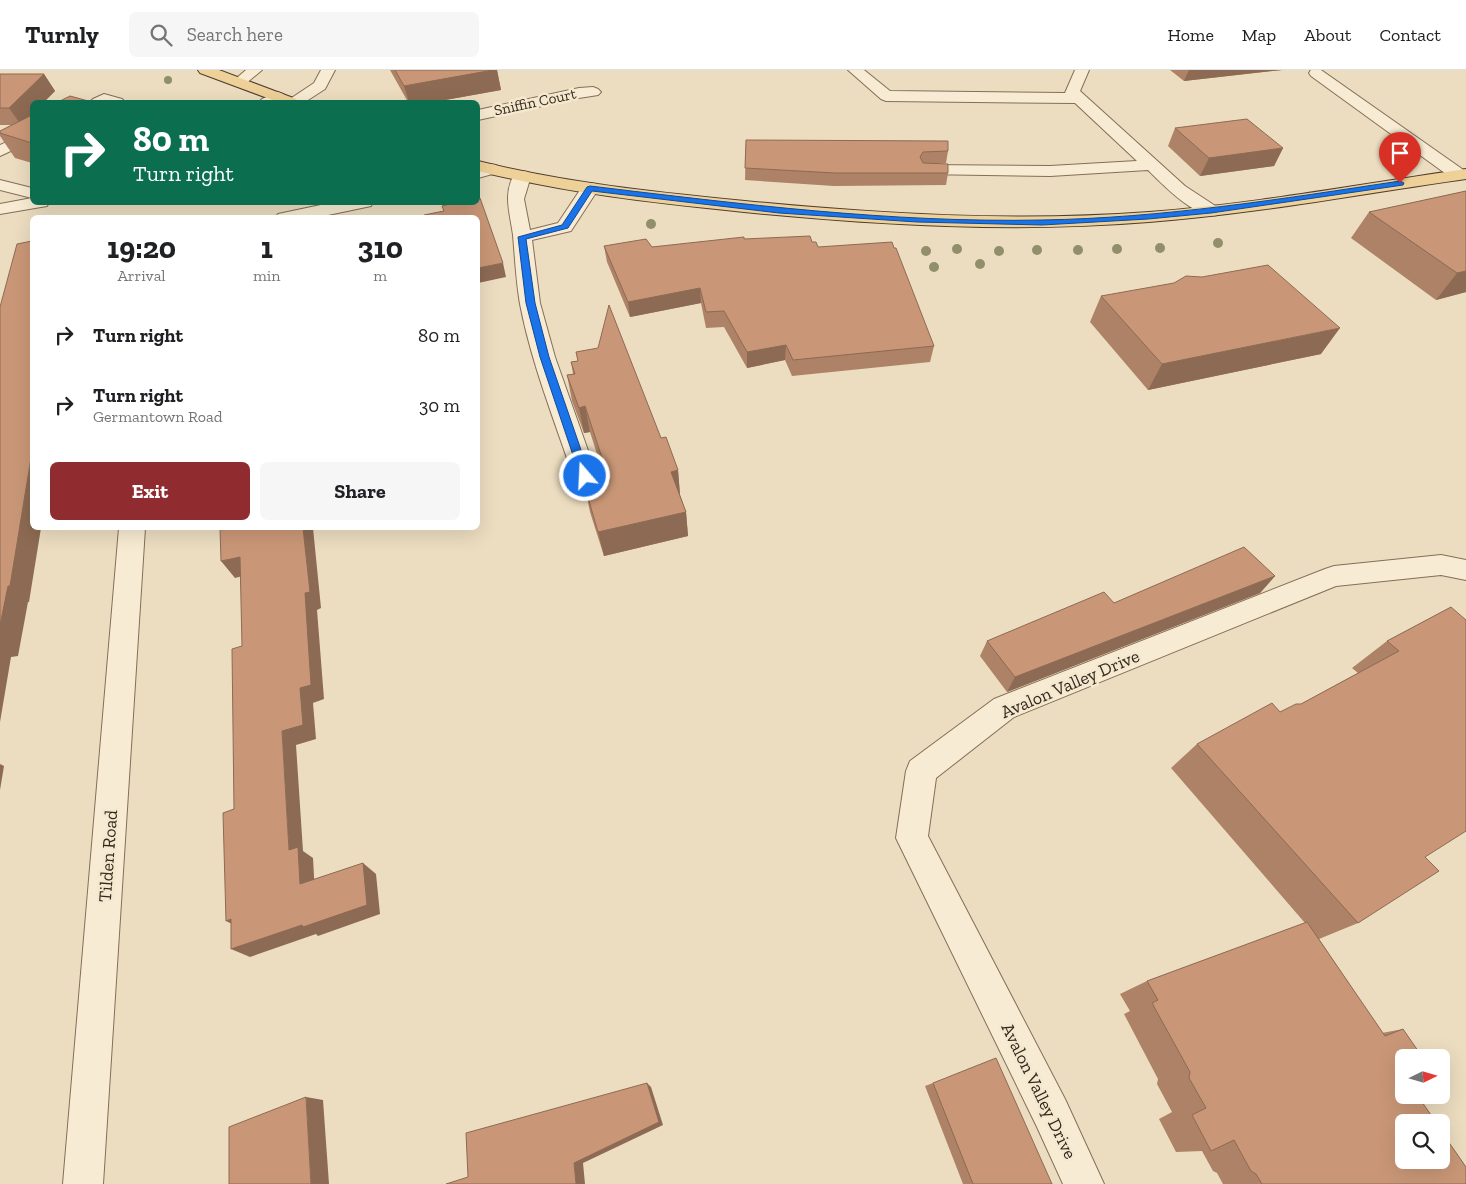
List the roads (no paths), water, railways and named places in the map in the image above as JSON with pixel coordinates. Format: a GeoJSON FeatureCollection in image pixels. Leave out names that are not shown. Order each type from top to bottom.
{"type":"FeatureCollection","features":[{"type":"Feature","properties":{"kind":"main road"},"geometry":{"type":"LineString","coordinates":[[205,70],[239,82],[277,100]]}},
{"type":"Feature","properties":{"kind":"main road"},"geometry":{"type":"LineString","coordinates":[[482,170],[590,188],[779,211],[917,220],[1042,222],[1148,217],[1211,211],[1462,174]]}},
{"type":"Feature","properties":{"kind":"street"},"geometry":{"type":"LineString","coordinates":[[239,82],[256,70]]}},
{"type":"Feature","properties":{"kind":"street"},"geometry":{"type":"LineString","coordinates":[[298,100],[320,86],[328,70]]}},
{"type":"Feature","properties":{"kind":"street"},"geometry":{"type":"LineString","coordinates":[[855,70],[886,96],[1079,98]]}},
{"type":"Feature","properties":{"kind":"street"},"geometry":{"type":"LineString","coordinates":[[1082,70],[1072,92],[1178,190],[1211,211]]}},
{"type":"Feature","properties":{"kind":"street"},"geometry":{"type":"LineString","coordinates":[[1316,73],[1462,174]]}},
{"type":"Feature","properties":{"kind":"street","name":"Sniffin Court"},"geometry":{"type":"LineString","coordinates":[[480,115],[579,93],[593,92]]}},
{"type":"Feature","properties":{"kind":"street"},"geometry":{"type":"LineString","coordinates":[[0,151],[30,136]]}},
{"type":"Feature","properties":{"kind":"street"},"geometry":{"type":"LineString","coordinates":[[927,170],[1050,171],[1152,166]]}},
{"type":"Feature","properties":{"kind":"street"},"geometry":{"type":"LineString","coordinates":[[522,176],[515,199],[522,237],[530,303],[544,357],[585,476]]}},
{"type":"Feature","properties":{"kind":"street"},"geometry":{"type":"LineString","coordinates":[[0,185],[30,192]]}},
{"type":"Feature","properties":{"kind":"street"},"geometry":{"type":"LineString","coordinates":[[522,237],[565,227],[590,188]]}},
{"type":"Feature","properties":{"kind":"street"},"geometry":{"type":"LineString","coordinates":[[0,209],[30,204]]}},
{"type":"Feature","properties":{"kind":"street"},"geometry":{"type":"LineString","coordinates":[[299,215],[350,205]]}},
{"type":"Feature","properties":{"kind":"street","name":"Tilden Road"},"geometry":{"type":"LineString","coordinates":[[83,1184],[132,530]]}},
{"type":"Feature","properties":{"kind":"street","name":"Avalon Valley Drive"},"geometry":{"type":"LineString","coordinates":[[1084,1184],[1051,1113],[912,838],[921,771],[1004,708],[1334,576],[1441,565],[1466,570]]}}]}
